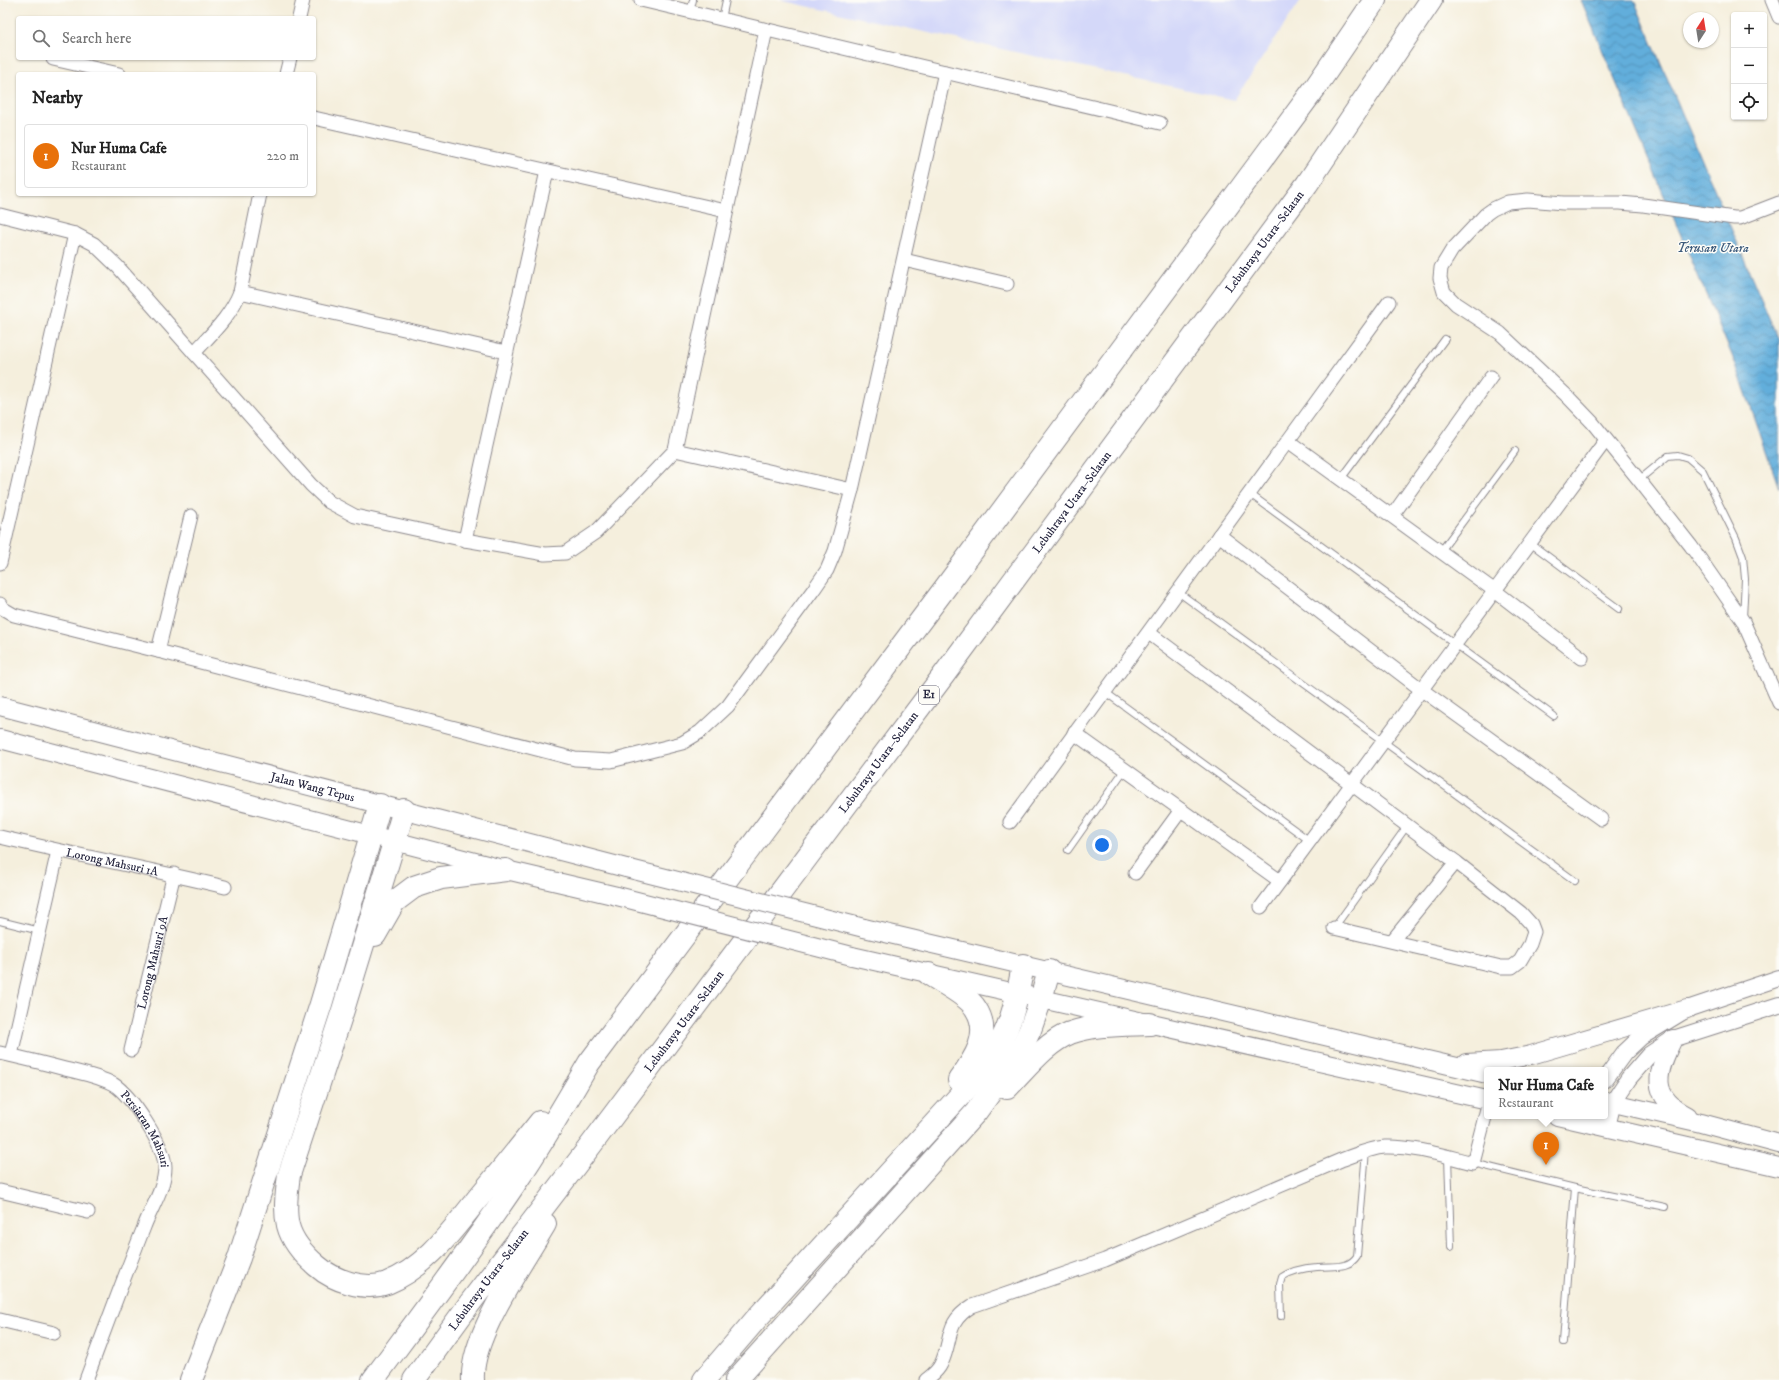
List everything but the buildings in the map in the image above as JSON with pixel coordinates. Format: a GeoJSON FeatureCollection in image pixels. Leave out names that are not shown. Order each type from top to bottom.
{"type":"FeatureCollection","features":[{"type":"Feature","properties":{"kind":"highway"},"geometry":{"type":"LineString","coordinates":[[404,810],[343,1010],[289,1174],[286,1197],[286,1218],[291,1237],[303,1254],[324,1273],[343,1282],[362,1286],[386,1283],[414,1268],[440,1245],[589,1063],[945,588],[1315,88],[1375,0]]}},
{"type":"Feature","properties":{"kind":"highway","name":"Lebuhraya Utara–Selatan"},"geometry":{"type":"LineString","coordinates":[[414,1380],[470,1303],[591,1145],[947,670],[1307,184],[1431,0]]}},
{"type":"Feature","properties":{"kind":"highway"},"geometry":{"type":"LineString","coordinates":[[191,1380],[239,1258],[321,1004],[380,805]]}},
{"type":"Feature","properties":{"kind":"highway"},"geometry":{"type":"LineString","coordinates":[[343,1010],[378,928],[394,902],[414,887],[441,878],[506,870]]}},
{"type":"Feature","properties":{"kind":"highway"},"geometry":{"type":"LineString","coordinates":[[704,1380],[757,1318],[987,1066],[1001,1045],[1010,1024],[1024,965]]}},
{"type":"Feature","properties":{"kind":"highway"},"geometry":{"type":"LineString","coordinates":[[736,1380],[976,1112],[1019,1053],[1030,1030],[1049,971]]}},
{"type":"Feature","properties":{"kind":"highway"},"geometry":{"type":"LineString","coordinates":[[866,1198],[970,1065],[979,1049],[982,1024],[976,1009],[967,1000],[929,974]]}},
{"type":"Feature","properties":{"kind":"highway"},"geometry":{"type":"LineString","coordinates":[[883,1216],[1047,1048],[1069,1034],[1095,1027],[1150,1024]]}},
{"type":"Feature","properties":{"kind":"highway"},"geometry":{"type":"LineString","coordinates":[[372,1380],[457,1266],[518,1179],[552,1126],[589,1063]]}},
{"type":"Feature","properties":{"kind":"highway"},"geometry":{"type":"LineString","coordinates":[[473,1380],[477,1353],[485,1327],[591,1145]]}},
{"type":"Feature","properties":{"kind":"main road","name":"Jalan Wang Tepus"},"geometry":{"type":"LineString","coordinates":[[0,706],[380,805],[864,928],[1484,1073]]}},
{"type":"Feature","properties":{"kind":"main road"},"geometry":{"type":"LineString","coordinates":[[0,738],[394,842],[617,896],[852,956],[1484,1099]]}},
{"type":"Feature","properties":{"kind":"main road"},"geometry":{"type":"LineString","coordinates":[[1446,1064],[1501,1061],[1531,1055],[1687,1009]]}},
{"type":"Feature","properties":{"kind":"main road"},"geometry":{"type":"LineString","coordinates":[[1673,1039],[1661,1064],[1659,1076],[1661,1089],[1667,1101],[1679,1112],[1701,1123]]}},
{"type":"Feature","properties":{"kind":"main road"},"geometry":{"type":"LineString","coordinates":[[1609,1101],[1701,1123],[1779,1144]]}},
{"type":"Feature","properties":{"kind":"main road"},"geometry":{"type":"LineString","coordinates":[[1588,1119],[1607,1127],[1779,1167]]}},
{"type":"Feature","properties":{"kind":"street"},"geometry":{"type":"LineString","coordinates":[[299,16],[303,0]]}},
{"type":"Feature","properties":{"kind":"street"},"geometry":{"type":"LineString","coordinates":[[641,0],[692,6],[722,19],[1160,123]]}},
{"type":"Feature","properties":{"kind":"street"},"geometry":{"type":"LineString","coordinates":[[1772,0],[1779,17]]}},
{"type":"Feature","properties":{"kind":"street"},"geometry":{"type":"LineString","coordinates":[[0,215],[75,234],[94,244],[118,266],[311,486],[329,502],[355,516],[465,540],[545,554],[565,553],[596,532],[675,450],[766,30]]}},
{"type":"Feature","properties":{"kind":"street"},"geometry":{"type":"LineString","coordinates":[[57,60],[110,72]]}},
{"type":"Feature","properties":{"kind":"street"},"geometry":{"type":"LineString","coordinates":[[286,72],[290,60]]}},
{"type":"Feature","properties":{"kind":"street"},"geometry":{"type":"LineString","coordinates":[[0,604],[2,608],[14,615],[575,759],[611,761],[682,743],[700,732],[728,706],[827,570],[835,550],[852,490],[945,72]]}},
{"type":"Feature","properties":{"kind":"street"},"geometry":{"type":"LineString","coordinates":[[316,118],[726,211]]}},
{"type":"Feature","properties":{"kind":"street"},"geometry":{"type":"LineString","coordinates":[[465,540],[547,171]]}},
{"type":"Feature","properties":{"kind":"street"},"geometry":{"type":"LineString","coordinates":[[194,353],[227,317],[235,305],[240,292],[260,196]]}},
{"type":"Feature","properties":{"kind":"street"},"geometry":{"type":"LineString","coordinates":[[1779,203],[1740,218],[1734,218],[1643,205],[1528,200],[1508,202],[1493,209],[1476,224],[1452,250],[1441,268],[1440,278],[1444,292],[1456,304],[1500,334],[1567,396],[1639,480],[1691,546],[1743,621],[1779,703]]}},
{"type":"Feature","properties":{"kind":"street"},"geometry":{"type":"LineString","coordinates":[[0,563],[75,234]]}},
{"type":"Feature","properties":{"kind":"street"},"geometry":{"type":"LineString","coordinates":[[904,260],[1007,284]]}},
{"type":"Feature","properties":{"kind":"street"},"geometry":{"type":"LineString","coordinates":[[240,292],[506,352]]}},
{"type":"Feature","properties":{"kind":"street"},"geometry":{"type":"LineString","coordinates":[[1010,822],[1389,302]]}},
{"type":"Feature","properties":{"kind":"street"},"geometry":{"type":"LineString","coordinates":[[1392,516],[1491,376]]}},
{"type":"Feature","properties":{"kind":"street"},"geometry":{"type":"LineString","coordinates":[[1261,907],[1606,440]]}},
{"type":"Feature","properties":{"kind":"street"},"geometry":{"type":"LineString","coordinates":[[1288,441],[1441,551],[1582,658]]}},
{"type":"Feature","properties":{"kind":"street"},"geometry":{"type":"LineString","coordinates":[[675,450],[852,490]]}},
{"type":"Feature","properties":{"kind":"street"},"geometry":{"type":"LineString","coordinates":[[158,651],[191,516]]}},
{"type":"Feature","properties":{"kind":"street"},"geometry":{"type":"LineString","coordinates":[[1219,535],[1422,690],[1601,819]]}},
{"type":"Feature","properties":{"kind":"street"},"geometry":{"type":"LineString","coordinates":[[1149,633],[1456,862],[1521,913],[1531,924],[1534,932],[1530,944],[1520,961],[1512,967],[1501,967],[1334,928]]}},
{"type":"Feature","properties":{"kind":"street"},"geometry":{"type":"LineString","coordinates":[[1074,733],[1280,882]]}},
{"type":"Feature","properties":{"kind":"street"},"geometry":{"type":"LineString","coordinates":[[1135,873],[1181,810]]}},
{"type":"Feature","properties":{"kind":"street","name":"Lorong Mahsuri 1A"},"geometry":{"type":"LineString","coordinates":[[0,837],[58,852],[174,874],[225,887]]}},
{"type":"Feature","properties":{"kind":"street"},"geometry":{"type":"LineString","coordinates":[[5,1054],[40,931],[58,852]]}},
{"type":"Feature","properties":{"kind":"street"},"geometry":{"type":"LineString","coordinates":[[1392,941],[1456,862]]}},
{"type":"Feature","properties":{"kind":"street","name":"Lorong Mahsuri 9A"},"geometry":{"type":"LineString","coordinates":[[131,1050],[174,874]]}},
{"type":"Feature","properties":{"kind":"street"},"geometry":{"type":"LineString","coordinates":[[1608,1074],[1624,1053],[1641,1037],[1687,1009],[1779,978]]}},
{"type":"Feature","properties":{"kind":"street"},"geometry":{"type":"LineString","coordinates":[[1608,1114],[1609,1101],[1649,1055],[1673,1039],[1779,1005]]}},
{"type":"Feature","properties":{"kind":"street","name":"Persiaran Mahsuri"},"geometry":{"type":"LineString","coordinates":[[5,1054],[98,1077],[121,1090],[133,1104],[156,1139],[164,1159],[165,1168],[163,1182],[144,1226],[86,1380]]}},
{"type":"Feature","properties":{"kind":"street"},"geometry":{"type":"LineString","coordinates":[[926,1380],[941,1365],[948,1338],[955,1322],[962,1312],[972,1306],[1105,1260],[1340,1160],[1366,1151],[1384,1147],[1414,1150],[1473,1163],[1485,1119]]}},
{"type":"Feature","properties":{"kind":"street"},"geometry":{"type":"LineString","coordinates":[[1607,1127],[1608,1119]]}},
{"type":"Feature","properties":{"kind":"street"},"geometry":{"type":"LineString","coordinates":[[0,1191],[88,1212]]}},
{"type":"Feature","properties":{"kind":"street"},"geometry":{"type":"LineString","coordinates":[[0,1320],[54,1332]]}},
{"type":"Feature","properties":{"kind":"lane"},"geometry":{"type":"LineString","coordinates":[[722,19],[726,0]]}},
{"type":"Feature","properties":{"kind":"lane"},"geometry":{"type":"LineString","coordinates":[[1341,479],[1445,339]]}},
{"type":"Feature","properties":{"kind":"lane"},"geometry":{"type":"LineString","coordinates":[[1441,551],[1515,450]]}},
{"type":"Feature","properties":{"kind":"lane"},"geometry":{"type":"LineString","coordinates":[[1639,480],[1668,456],[1678,455],[1688,458],[1703,471],[1736,538],[1743,557],[1745,579],[1743,621]]}},
{"type":"Feature","properties":{"kind":"lane"},"geometry":{"type":"LineString","coordinates":[[1250,494],[1554,716]]}},
{"type":"Feature","properties":{"kind":"lane"},"geometry":{"type":"LineString","coordinates":[[1530,543],[1619,609]]}},
{"type":"Feature","properties":{"kind":"lane"},"geometry":{"type":"LineString","coordinates":[[1178,592],[1575,881]]}},
{"type":"Feature","properties":{"kind":"lane"},"geometry":{"type":"LineString","coordinates":[[1105,692],[1310,841]]}},
{"type":"Feature","properties":{"kind":"lane"},"geometry":{"type":"LineString","coordinates":[[1068,850],[1125,769]]}},
{"type":"Feature","properties":{"kind":"lane"},"geometry":{"type":"LineString","coordinates":[[1334,928],[1407,826]]}},
{"type":"Feature","properties":{"kind":"lane"},"geometry":{"type":"LineString","coordinates":[[0,921],[40,931]]}},
{"type":"Feature","properties":{"kind":"lane"},"geometry":{"type":"LineString","coordinates":[[1281,1316],[1280,1284],[1282,1277],[1290,1271],[1317,1266],[1343,1266],[1353,1262],[1357,1256],[1366,1151]]}},
{"type":"Feature","properties":{"kind":"lane"},"geometry":{"type":"LineString","coordinates":[[1448,1157],[1451,1247]]}},
{"type":"Feature","properties":{"kind":"lane"},"geometry":{"type":"LineString","coordinates":[[1473,1163],[1575,1188],[1665,1207]]}},
{"type":"Feature","properties":{"kind":"lane"},"geometry":{"type":"LineString","coordinates":[[1563,1342],[1575,1188]]}},
{"type":"Feature","properties":{"kind":"shaded area"},"geometry":{"type":"Polygon","coordinates":[[[779,0],[1301,0],[1234,100],[779,0]]]}},
{"type":"Feature","properties":{"kind":"water","name":"Terusan Utara"},"geometry":{"type":"Polygon","coordinates":[[[1581,0],[1634,0],[1779,341],[1779,488],[1736,365],[1581,0]]]}},
{"type":"Feature","properties":{"kind":"place","name":"Nur Huma Cafe"},"geometry":{"type":"Point","coordinates":[1546,1165]}}]}
